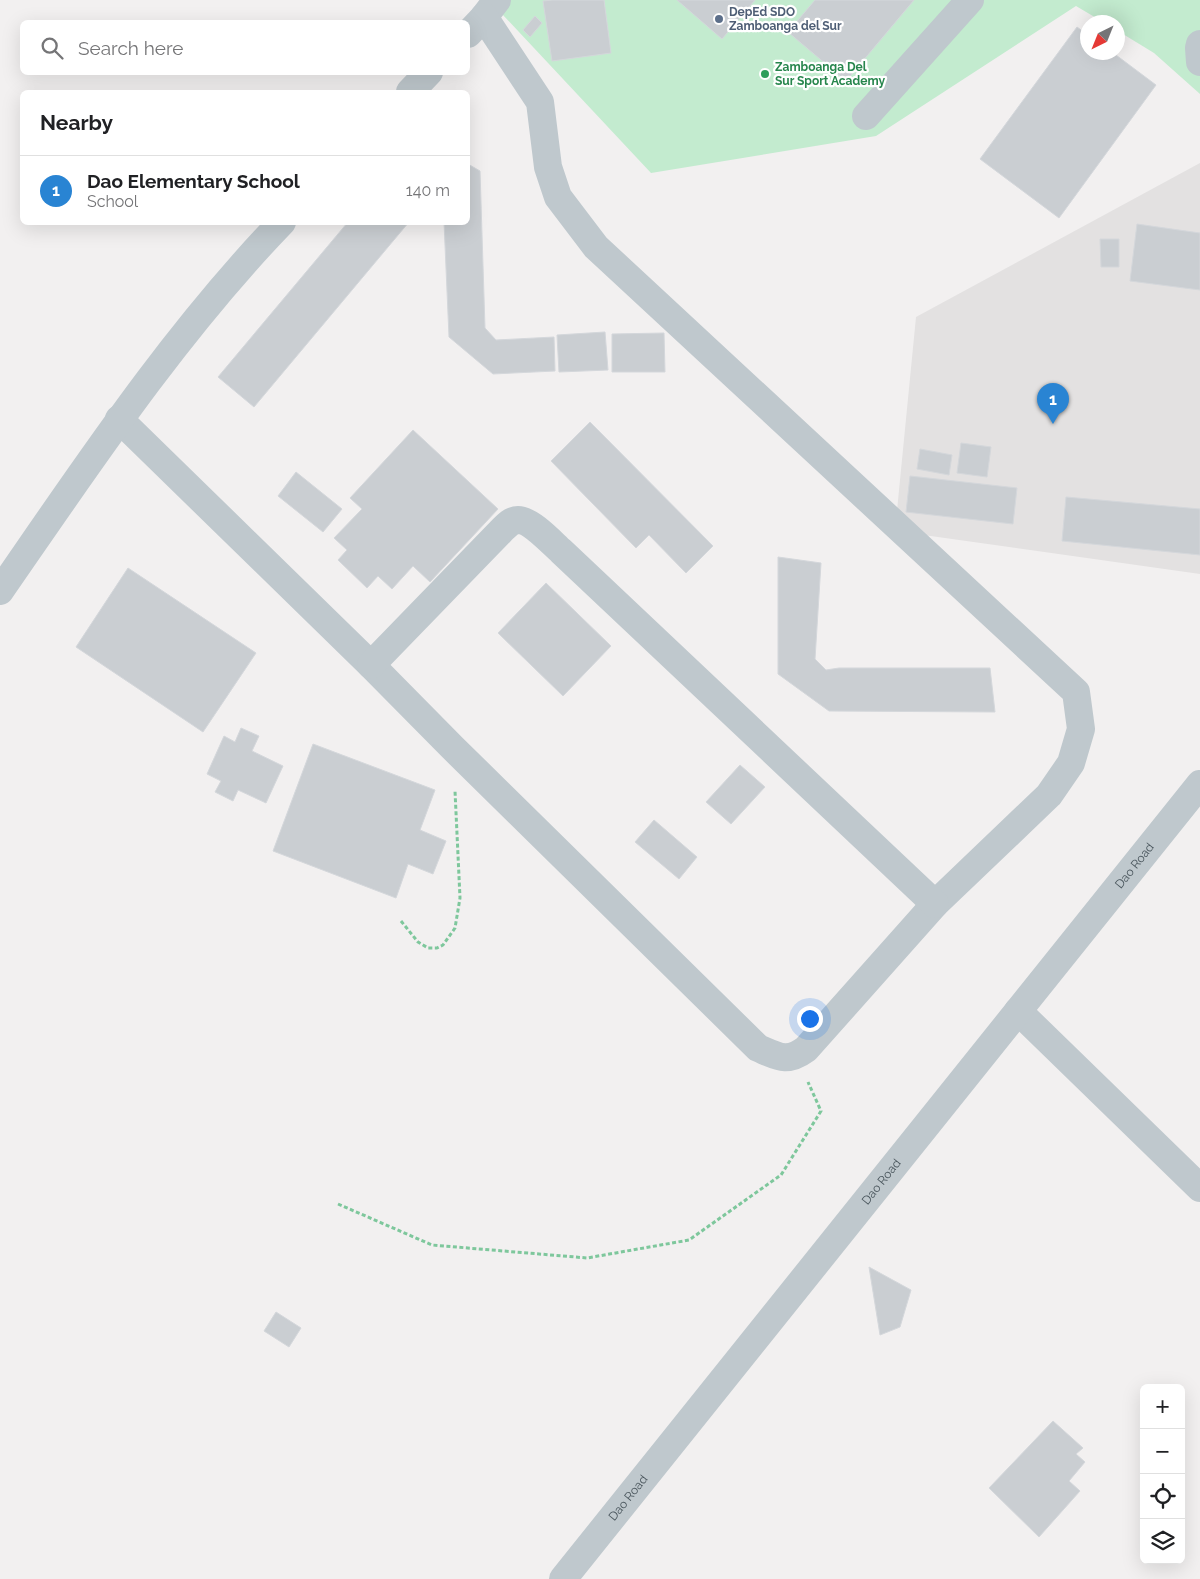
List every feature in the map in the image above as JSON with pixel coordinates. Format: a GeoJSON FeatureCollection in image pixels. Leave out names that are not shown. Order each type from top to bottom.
{"type":"FeatureCollection","features":[{"type":"Feature","properties":{"kind":"street"},"geometry":{"type":"LineString","coordinates":[[866,116],[970,0]]}},
{"type":"Feature","properties":{"kind":"street"},"geometry":{"type":"LineString","coordinates":[[119,419],[758,1048],[780,1058],[796,1056],[806,1049],[935,904],[1049,795],[1071,763],[1081,729],[1076,692],[596,246],[558,196],[548,167],[540,102],[483,17]]}},
{"type":"Feature","properties":{"kind":"street"},"geometry":{"type":"LineString","coordinates":[[1200,44],[1200,62]]}},
{"type":"Feature","properties":{"kind":"street"},"geometry":{"type":"LineString","coordinates":[[412,90],[427,75]]}},
{"type":"Feature","properties":{"kind":"street"},"geometry":{"type":"LineString","coordinates":[[0,591],[119,419],[172,348],[279,225]]}},
{"type":"Feature","properties":{"kind":"street"},"geometry":{"type":"LineString","coordinates":[[371,665],[502,530],[511,522],[517,520],[524,521],[561,551],[935,904]]}},
{"type":"Feature","properties":{"kind":"street","name":"Dao Road"},"geometry":{"type":"LineString","coordinates":[[563,1579],[1200,784]]}},
{"type":"Feature","properties":{"kind":"street"},"geometry":{"type":"LineString","coordinates":[[1018,1011],[1200,1188]]}},
{"type":"Feature","properties":{"kind":"path"},"geometry":{"type":"LineString","coordinates":[[401,921],[418,942],[428,948],[437,948],[443,945],[455,928],[460,898],[452,748]]}},
{"type":"Feature","properties":{"kind":"path"},"geometry":{"type":"LineString","coordinates":[[338,1204],[432,1245],[587,1258],[689,1240],[781,1175],[820,1111],[796,1056]]}},
{"type":"Feature","properties":{"kind":"shaded area"},"geometry":{"type":"Polygon","coordinates":[[[1200,163],[1200,574],[895,531],[916,317],[1200,163]]]}},
{"type":"Feature","properties":{"kind":"green space","name":"Zamboanga Del Sur Sport Academy"},"geometry":{"type":"Polygon","coordinates":[[[489,0],[1200,0],[1200,94],[1154,53],[1125,35],[1125,15],[1091,15],[1076,6],[876,136],[651,173],[489,0]]]}},
{"type":"Feature","properties":{"kind":"building"},"geometry":{"type":"Polygon","coordinates":[[[604,0],[611,53],[552,61],[543,1],[604,0]]]}},
{"type":"Feature","properties":{"kind":"building","name":"DepEd SDO Zamboanga del Sur"},"geometry":{"type":"Polygon","coordinates":[[[677,0],[755,0],[722,39],[677,0]]]}},
{"type":"Feature","properties":{"kind":"building"},"geometry":{"type":"Polygon","coordinates":[[[815,0],[914,0],[846,81],[788,32],[815,0]]]}},
{"type":"Feature","properties":{"kind":"building"},"geometry":{"type":"Polygon","coordinates":[[[535,16],[542,23],[530,37],[523,30],[535,16]]]}},
{"type":"Feature","properties":{"kind":"building"},"geometry":{"type":"Polygon","coordinates":[[[1077,27],[1080,29],[1080,60],[1123,60],[1156,85],[1059,218],[980,159],[1077,27]]]}},
{"type":"Feature","properties":{"kind":"building"},"geometry":{"type":"Polygon","coordinates":[[[470,165],[480,171],[485,328],[496,340],[554,337],[555,371],[493,374],[449,337],[444,225],[470,225],[470,165]]]}},
{"type":"Feature","properties":{"kind":"building"},"geometry":{"type":"Polygon","coordinates":[[[1137,224],[1200,233],[1200,290],[1130,281],[1137,224]]]}},
{"type":"Feature","properties":{"kind":"building"},"geometry":{"type":"Polygon","coordinates":[[[345,225],[406,225],[254,407],[218,377],[345,225]]]}},
{"type":"Feature","properties":{"kind":"building"},"geometry":{"type":"Polygon","coordinates":[[[1100,239],[1119,239],[1119,267],[1101,267],[1100,239]]]}},
{"type":"Feature","properties":{"kind":"building"},"geometry":{"type":"Polygon","coordinates":[[[605,332],[608,370],[559,372],[557,335],[605,332]]]}},
{"type":"Feature","properties":{"kind":"building"},"geometry":{"type":"Polygon","coordinates":[[[664,333],[665,372],[612,372],[612,334],[664,333]]]}},
{"type":"Feature","properties":{"kind":"building"},"geometry":{"type":"Polygon","coordinates":[[[590,422],[713,546],[686,573],[649,535],[636,548],[551,461],[590,422]]]}},
{"type":"Feature","properties":{"kind":"building"},"geometry":{"type":"Polygon","coordinates":[[[413,430],[498,509],[430,582],[413,566],[392,589],[378,576],[367,588],[338,560],[347,550],[334,538],[362,509],[350,498],[413,430]]]}},
{"type":"Feature","properties":{"kind":"building"},"geometry":{"type":"Polygon","coordinates":[[[961,443],[991,447],[987,477],[957,473],[961,443]]]}},
{"type":"Feature","properties":{"kind":"building"},"geometry":{"type":"Polygon","coordinates":[[[920,449],[952,455],[949,475],[917,469],[920,449]]]}},
{"type":"Feature","properties":{"kind":"building"},"geometry":{"type":"Polygon","coordinates":[[[296,472],[342,509],[323,532],[278,496],[296,472]]]}},
{"type":"Feature","properties":{"kind":"building"},"geometry":{"type":"Polygon","coordinates":[[[910,476],[1017,488],[1013,524],[906,512],[910,476]]]}},
{"type":"Feature","properties":{"kind":"building"},"geometry":{"type":"Polygon","coordinates":[[[1066,497],[1200,509],[1200,555],[1062,541],[1066,497]]]}},
{"type":"Feature","properties":{"kind":"building"},"geometry":{"type":"Polygon","coordinates":[[[778,557],[821,563],[815,659],[826,670],[839,668],[990,668],[995,712],[829,711],[778,674],[778,557]]]}},
{"type":"Feature","properties":{"kind":"building"},"geometry":{"type":"Polygon","coordinates":[[[128,568],[256,653],[203,732],[76,647],[128,568]]]}},
{"type":"Feature","properties":{"kind":"building"},"geometry":{"type":"Polygon","coordinates":[[[546,583],[611,646],[563,696],[498,633],[546,583]]]}},
{"type":"Feature","properties":{"kind":"building"},"geometry":{"type":"Polygon","coordinates":[[[241,728],[259,736],[252,751],[283,766],[266,803],[238,790],[233,801],[215,792],[221,781],[207,774],[224,736],[235,742],[241,728]]]}},
{"type":"Feature","properties":{"kind":"building"},"geometry":{"type":"Polygon","coordinates":[[[313,744],[435,790],[420,830],[446,841],[433,874],[408,864],[396,898],[273,851],[313,744]]]}},
{"type":"Feature","properties":{"kind":"building"},"geometry":{"type":"Polygon","coordinates":[[[740,765],[765,787],[731,824],[706,802],[740,765]]]}},
{"type":"Feature","properties":{"kind":"building"},"geometry":{"type":"Polygon","coordinates":[[[654,820],[697,857],[679,879],[635,842],[654,820]]]}},
{"type":"Feature","properties":{"kind":"building"},"geometry":{"type":"Polygon","coordinates":[[[869,1267],[911,1290],[900,1327],[880,1335],[869,1267]]]}},
{"type":"Feature","properties":{"kind":"building"},"geometry":{"type":"Polygon","coordinates":[[[276,1312],[301,1328],[289,1347],[264,1331],[276,1312]]]}},
{"type":"Feature","properties":{"kind":"building"},"geometry":{"type":"Polygon","coordinates":[[[1053,1421],[1083,1448],[1076,1454],[1085,1462],[1069,1481],[1080,1491],[1039,1537],[989,1488],[1053,1421]]]}},
{"type":"Feature","properties":{"kind":"place","name":"DepEd SDO Zamboanga del Sur"},"geometry":{"type":"Point","coordinates":[719,19]}},
{"type":"Feature","properties":{"kind":"place","name":"Zamboanga Del Sur Sport Academy"},"geometry":{"type":"Point","coordinates":[765,74]}},
{"type":"Feature","properties":{"kind":"place","name":"Dao Elementary School"},"geometry":{"type":"Point","coordinates":[1053,424]}}]}
